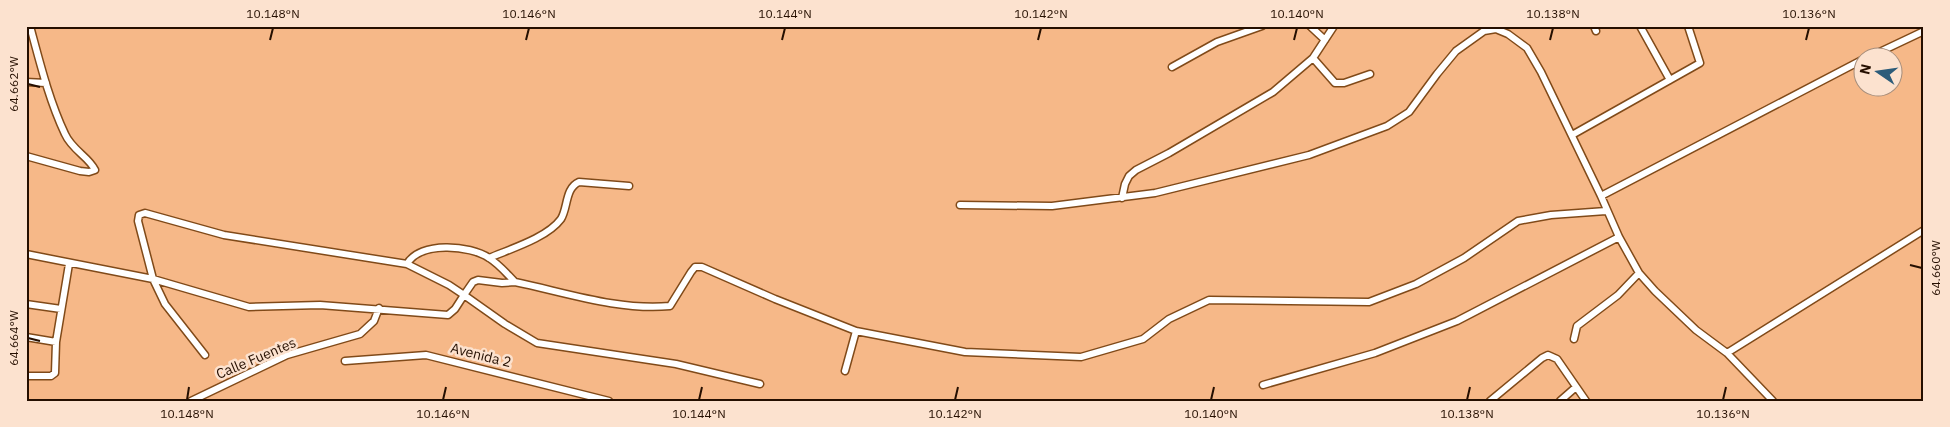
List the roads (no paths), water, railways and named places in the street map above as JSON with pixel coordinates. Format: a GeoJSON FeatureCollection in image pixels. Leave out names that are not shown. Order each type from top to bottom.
{"type":"FeatureCollection","features":[{"type":"Feature","properties":{"kind":"street"},"geometry":{"type":"LineString","coordinates":[[26,156],[80,171],[90,172],[95,170],[92,164],[78,152],[66,136],[46,83],[30,26]]}},
{"type":"Feature","properties":{"kind":"street"},"geometry":{"type":"LineString","coordinates":[[1172,67],[1217,42],[1262,26]]}},
{"type":"Feature","properties":{"kind":"street"},"geometry":{"type":"LineString","coordinates":[[1310,26],[1325,40]]}},
{"type":"Feature","properties":{"kind":"street"},"geometry":{"type":"LineString","coordinates":[[1122,198],[1128,176],[1273,92],[1313,58],[1334,26]]}},
{"type":"Feature","properties":{"kind":"street"},"geometry":{"type":"LineString","coordinates":[[1506,26],[1508,34]]}},
{"type":"Feature","properties":{"kind":"street"},"geometry":{"type":"LineString","coordinates":[[1640,26],[1670,80]]}},
{"type":"Feature","properties":{"kind":"street"},"geometry":{"type":"LineString","coordinates":[[1572,135],[1700,63],[1688,26]]}},
{"type":"Feature","properties":{"kind":"street"},"geometry":{"type":"LineString","coordinates":[[960,205],[1052,206],[1122,198],[1155,193],[1309,155],[1387,126],[1409,112],[1456,51],[1484,31],[1496,30],[1508,34],[1527,48],[1572,135],[1601,196],[1606,211],[1639,273],[1655,292],[1696,330],[1727,353],[1774,401]]}},
{"type":"Feature","properties":{"kind":"street"},"geometry":{"type":"LineString","coordinates":[[1888,48],[1924,31]]}},
{"type":"Feature","properties":{"kind":"street"},"geometry":{"type":"LineString","coordinates":[[1313,58],[1335,83],[1344,83],[1370,74]]}},
{"type":"Feature","properties":{"kind":"street"},"geometry":{"type":"LineString","coordinates":[[1601,196],[1852,65]]}},
{"type":"Feature","properties":{"kind":"street"},"geometry":{"type":"LineString","coordinates":[[26,82],[46,83]]}},
{"type":"Feature","properties":{"kind":"street"},"geometry":{"type":"LineString","coordinates":[[489,258],[535,238],[555,225],[562,218],[571,189],[575,184],[579,182],[628,186]]}},
{"type":"Feature","properties":{"kind":"street"},"geometry":{"type":"LineString","coordinates":[[26,254],[69,264],[153,279],[249,307],[320,305],[379,308],[448,315],[455,309],[473,282],[478,280],[502,283],[515,282],[597,301],[660,307],[670,306],[695,267],[702,267],[856,332],[965,352],[1081,357],[1143,339],[1169,319],[1208,300],[1369,302],[1416,284],[1464,258],[1518,221],[1551,215],[1606,211]]}},
{"type":"Feature","properties":{"kind":"street"},"geometry":{"type":"LineString","coordinates":[[205,355],[165,304],[153,279],[138,221],[139,215],[145,213],[224,235],[407,264],[449,285],[505,324],[537,343],[676,364],[760,384]]}},
{"type":"Feature","properties":{"kind":"street"},"geometry":{"type":"LineString","coordinates":[[1727,353],[1924,230]]}},
{"type":"Feature","properties":{"kind":"street"},"geometry":{"type":"LineString","coordinates":[[1263,385],[1374,353],[1457,321],[1619,237]]}},
{"type":"Feature","properties":{"kind":"street"},"geometry":{"type":"LineString","coordinates":[[407,264],[411,257],[419,252],[440,248],[473,250],[489,258],[515,282]]}},
{"type":"Feature","properties":{"kind":"street"},"geometry":{"type":"LineString","coordinates":[[26,376],[51,376],[55,373],[56,342],[69,264]]}},
{"type":"Feature","properties":{"kind":"street"},"geometry":{"type":"LineString","coordinates":[[1574,340],[1577,326],[1618,295],[1639,273]]}},
{"type":"Feature","properties":{"kind":"street"},"geometry":{"type":"LineString","coordinates":[[26,304],[61,309]]}},
{"type":"Feature","properties":{"kind":"street","name":"Calle Fuentes"},"geometry":{"type":"LineString","coordinates":[[191,401],[287,355],[360,334],[374,321],[379,308]]}},
{"type":"Feature","properties":{"kind":"street"},"geometry":{"type":"LineString","coordinates":[[845,371],[856,332]]}},
{"type":"Feature","properties":{"kind":"street"},"geometry":{"type":"LineString","coordinates":[[26,337],[56,342]]}},
{"type":"Feature","properties":{"kind":"street","name":"Avenida 2"},"geometry":{"type":"LineString","coordinates":[[345,361],[426,354],[609,401]]}},
{"type":"Feature","properties":{"kind":"street"},"geometry":{"type":"LineString","coordinates":[[1490,401],[1542,358],[1548,356],[1557,359],[1586,401]]}},
{"type":"Feature","properties":{"kind":"street"},"geometry":{"type":"LineString","coordinates":[[1560,401],[1576,387]]}}]}
